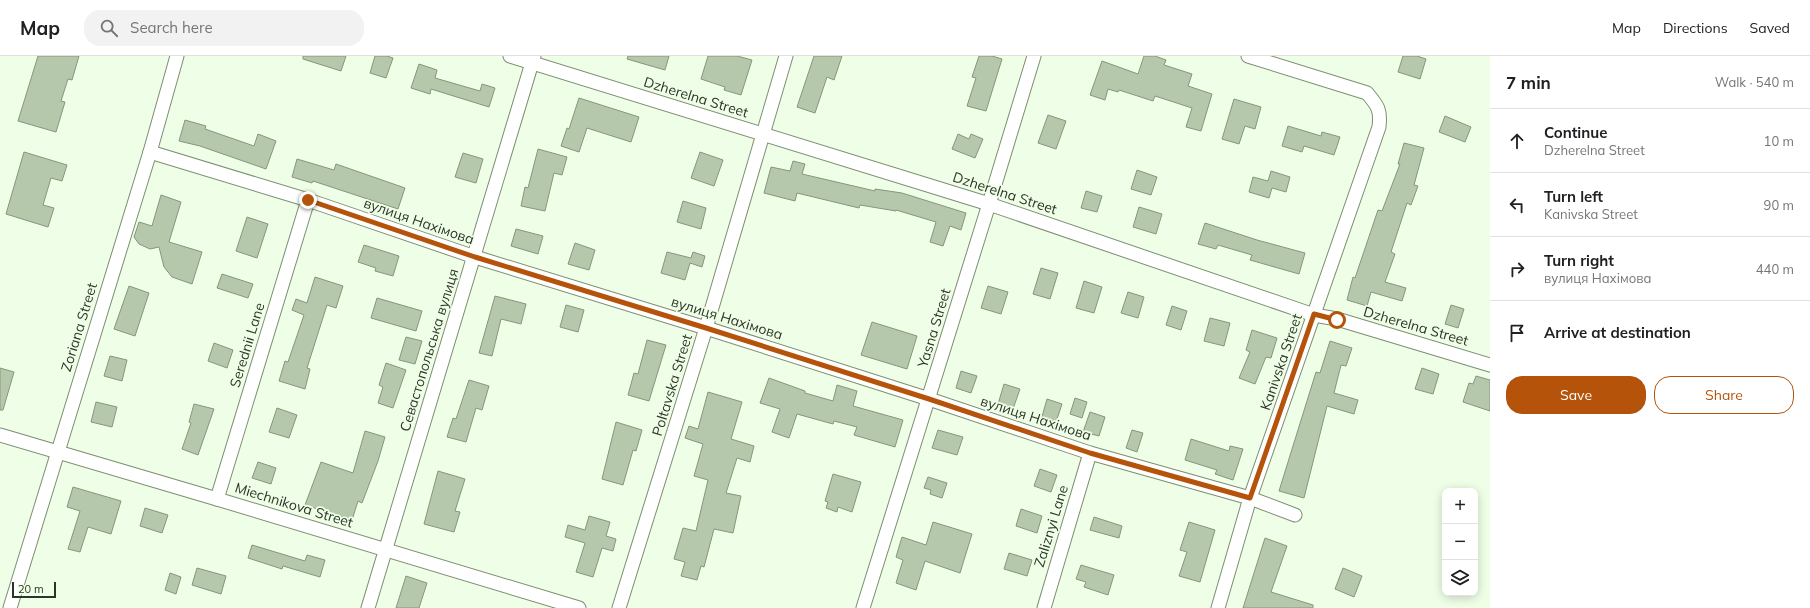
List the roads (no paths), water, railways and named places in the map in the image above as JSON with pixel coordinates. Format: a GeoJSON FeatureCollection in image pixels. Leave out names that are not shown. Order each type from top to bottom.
{"type":"FeatureCollection","features":[{"type":"Feature","properties":{"kind":"street","name":"Zoriana Street"},"geometry":{"type":"LineString","coordinates":[[10,608],[150,152],[177,56]]}},
{"type":"Feature","properties":{"kind":"street","name":"Dzherelna Street"},"geometry":{"type":"LineString","coordinates":[[510,56],[533,60],[763,134],[989,204],[1314,314],[1490,365]]}},
{"type":"Feature","properties":{"kind":"street","name":"Poltavska Street"},"geometry":{"type":"LineString","coordinates":[[620,608],[706,328],[786,56]]}},
{"type":"Feature","properties":{"kind":"street","name":"Yasna Street"},"geometry":{"type":"LineString","coordinates":[[863,608],[1034,56]]}},
{"type":"Feature","properties":{"kind":"street","name":"Kanivska Street"},"geometry":{"type":"LineString","coordinates":[[1218,608],[1250,498],[1379,127],[1379,108],[1367,93],[1248,56]]}},
{"type":"Feature","properties":{"kind":"street","name":"Севастопольська вулиця"},"geometry":{"type":"LineString","coordinates":[[368,608],[475,257],[533,60]]}},
{"type":"Feature","properties":{"kind":"street","name":"вулиця Нахімова"},"geometry":{"type":"LineString","coordinates":[[150,152],[308,200],[475,257],[929,399],[1090,453],[1250,498],[1294,516]]}},
{"type":"Feature","properties":{"kind":"street","name":"Serednii Lane"},"geometry":{"type":"LineString","coordinates":[[217,499],[308,200]]}},
{"type":"Feature","properties":{"kind":"street","name":"Miechnikova Street"},"geometry":{"type":"LineString","coordinates":[[0,435],[579,608]]}},
{"type":"Feature","properties":{"kind":"street","name":"Zaliznyi Lane"},"geometry":{"type":"LineString","coordinates":[[1044,608],[1090,453]]}}]}
